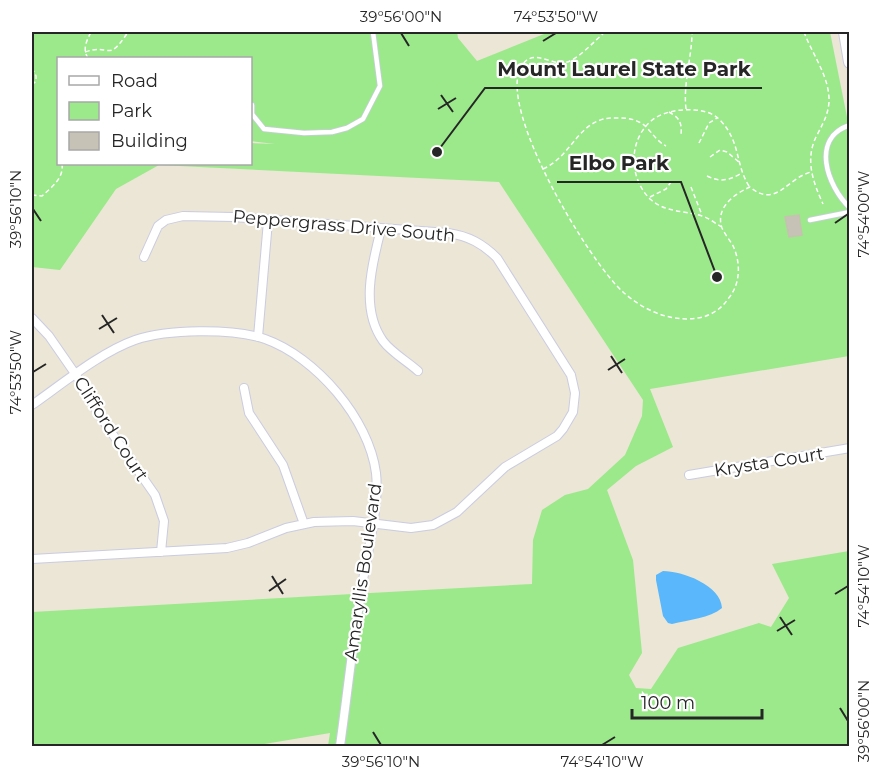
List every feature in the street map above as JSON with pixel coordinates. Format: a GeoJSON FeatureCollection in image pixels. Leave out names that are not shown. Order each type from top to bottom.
{"type":"FeatureCollection","features":[{"type":"Feature","properties":{"kind":"street"},"geometry":{"type":"LineString","coordinates":[[845,32],[849,62]]}},
{"type":"Feature","properties":{"kind":"street","name":"Peppergrass Drive South"},"geometry":{"type":"LineString","coordinates":[[32,559],[216,549],[237,546],[304,524],[341,520],[418,528],[433,525],[449,518],[465,506],[505,467],[557,436],[573,412],[575,393],[567,366],[503,266],[483,245],[458,234],[192,216],[174,217],[158,226],[144,257]]}},
{"type":"Feature","properties":{"kind":"street"},"geometry":{"type":"LineString","coordinates":[[258,337],[268,221]]}},
{"type":"Feature","properties":{"kind":"street"},"geometry":{"type":"LineString","coordinates":[[381,229],[373,258],[370,299],[372,317],[384,342],[418,371]]}},
{"type":"Feature","properties":{"kind":"street","name":"Clifford Court"},"geometry":{"type":"LineString","coordinates":[[32,318],[49,336],[76,375],[100,416],[158,502],[164,521],[161,552]]}},
{"type":"Feature","properties":{"kind":"street","name":"Amaryllis Boulevard"},"geometry":{"type":"LineString","coordinates":[[32,405],[119,347],[148,336],[178,332],[223,333],[258,337],[277,344],[301,359],[333,389],[355,415],[371,449],[376,475],[339,747]]}},
{"type":"Feature","properties":{"kind":"street"},"geometry":{"type":"LineString","coordinates":[[244,388],[249,413],[283,465],[304,524]]}},
{"type":"Feature","properties":{"kind":"street","name":"Krysta Court"},"geometry":{"type":"LineString","coordinates":[[689,475],[849,448]]}},
{"type":"Feature","properties":{"kind":"lane"},"geometry":{"type":"LineString","coordinates":[[252,105],[252,114],[264,129],[304,133],[332,132],[347,128],[363,119],[380,86],[373,32]]}},
{"type":"Feature","properties":{"kind":"lane"},"geometry":{"type":"LineString","coordinates":[[810,220],[849,210],[829,179],[826,153],[830,141],[843,127],[849,125]]}},
{"type":"Feature","properties":{"kind":"path"},"geometry":{"type":"LineString","coordinates":[[88,57],[85,45],[91,32]]}},
{"type":"Feature","properties":{"kind":"path"},"geometry":{"type":"LineString","coordinates":[[86,52],[115,50],[128,32]]}},
{"type":"Feature","properties":{"kind":"path"},"geometry":{"type":"LineString","coordinates":[[605,32],[587,49],[567,62],[561,63],[538,57],[529,58],[521,65],[517,75],[520,101],[537,159],[569,219],[614,284],[638,303],[666,317],[681,319],[702,317],[713,313],[725,304],[737,284],[739,262],[722,227],[722,216],[728,201],[734,195],[750,187]]}},
{"type":"Feature","properties":{"kind":"path"},"geometry":{"type":"LineString","coordinates":[[686,110],[686,79],[692,48],[692,32]]}},
{"type":"Feature","properties":{"kind":"path"},"geometry":{"type":"LineString","coordinates":[[804,32],[825,78],[828,91],[828,112],[813,145],[810,159],[811,172],[823,204]]}},
{"type":"Feature","properties":{"kind":"path"},"geometry":{"type":"LineString","coordinates":[[32,68],[36,81],[32,82]]}},
{"type":"Feature","properties":{"kind":"path"},"geometry":{"type":"LineString","coordinates":[[722,227],[702,216],[668,209],[649,197],[640,184],[634,169],[634,150],[646,126],[652,120],[668,112],[686,110],[709,113],[718,118],[734,140],[738,150],[741,174],[750,187],[762,194],[778,193],[800,175],[811,172]]}},
{"type":"Feature","properties":{"kind":"path"},"geometry":{"type":"LineString","coordinates":[[668,112],[678,117],[681,122],[681,135]]}},
{"type":"Feature","properties":{"kind":"path"},"geometry":{"type":"LineString","coordinates":[[543,169],[564,155],[584,128],[600,119],[611,117],[633,119],[646,126],[657,141],[666,146]]}},
{"type":"Feature","properties":{"kind":"path"},"geometry":{"type":"LineString","coordinates":[[699,143],[709,123],[718,118]]}},
{"type":"Feature","properties":{"kind":"path"},"geometry":{"type":"LineString","coordinates":[[710,157],[720,150],[727,152],[740,162]]}},
{"type":"Feature","properties":{"kind":"path"},"geometry":{"type":"LineString","coordinates":[[32,195],[42,196],[61,177],[62,165]]}},
{"type":"Feature","properties":{"kind":"path"},"geometry":{"type":"LineString","coordinates":[[634,169],[660,165]]}},
{"type":"Feature","properties":{"kind":"path"},"geometry":{"type":"LineString","coordinates":[[707,176],[718,181],[741,174]]}},
{"type":"Feature","properties":{"kind":"path"},"geometry":{"type":"LineString","coordinates":[[649,197],[666,189],[670,182]]}},
{"type":"Feature","properties":{"kind":"path"},"geometry":{"type":"LineString","coordinates":[[691,187],[702,216]]}},
{"type":"Feature","properties":{"kind":"green space"},"geometry":{"type":"Polygon","coordinates":[[[32,32],[457,32],[458,38],[477,61],[549,32],[830,32],[850,132],[849,356],[650,389],[673,447],[636,466],[607,490],[633,560],[642,653],[629,675],[636,688],[651,689],[678,648],[759,623],[771,627],[789,598],[772,564],[849,551],[849,746],[328,746],[330,733],[253,746],[32,746],[32,612],[532,584],[533,540],[542,510],[565,495],[588,489],[625,455],[642,416],[643,400],[499,182],[159,165],[116,189],[60,270],[32,267],[32,32]]]}},
{"type":"Feature","properties":{"kind":"water"},"geometry":{"type":"Polygon","coordinates":[[[663,571],[690,577],[708,586],[720,600],[722,608],[698,618],[668,623],[663,616],[656,580],[656,575],[663,571]]]}},
{"type":"Feature","properties":{"kind":"building"},"geometry":{"type":"Polygon","coordinates":[[[799,215],[802,235],[789,237],[785,217],[799,215]]]}},
{"type":"Feature","properties":{"kind":"place","name":"Mount Laurel State Park"},"geometry":{"type":"Point","coordinates":[437,152]}},
{"type":"Feature","properties":{"kind":"place","name":"Elbo Park"},"geometry":{"type":"Point","coordinates":[717,277]}}]}
